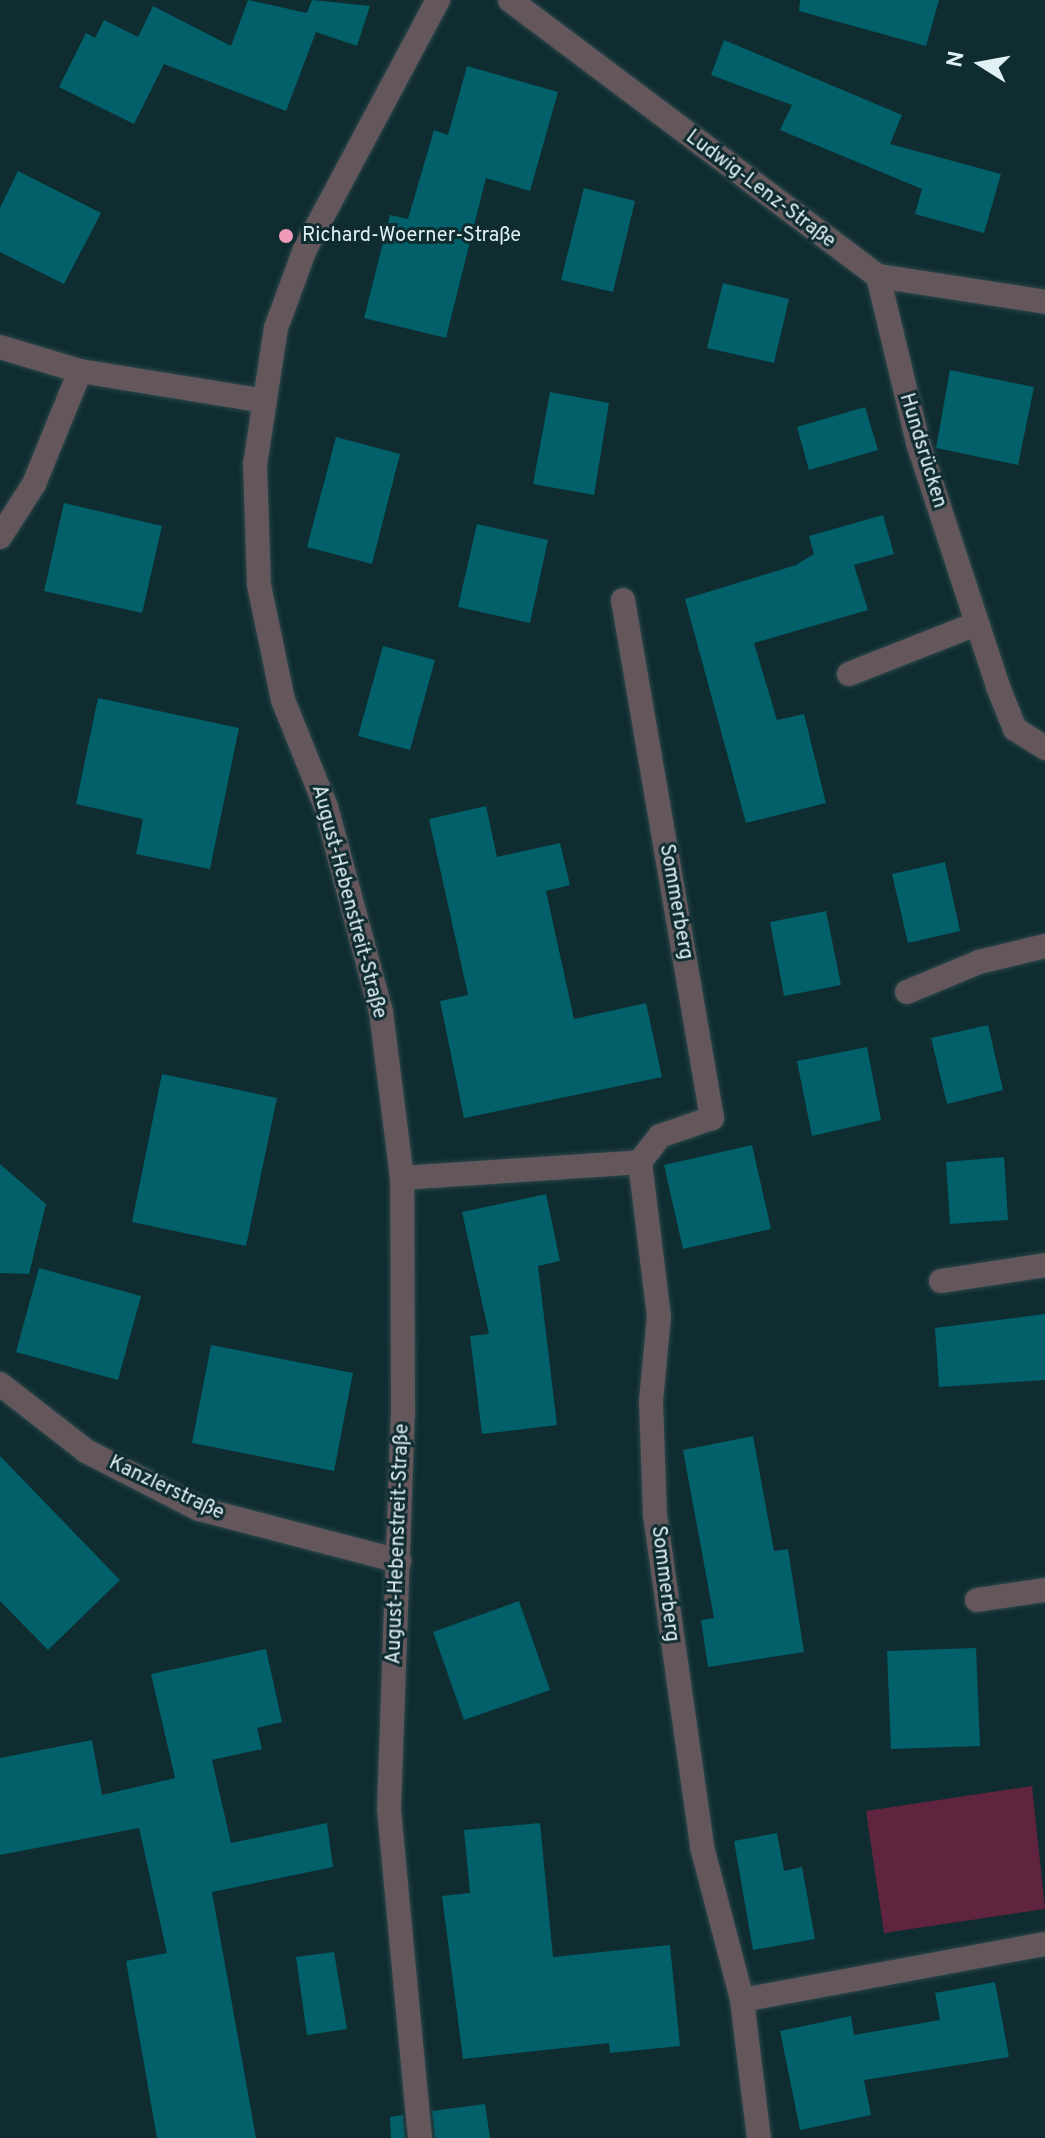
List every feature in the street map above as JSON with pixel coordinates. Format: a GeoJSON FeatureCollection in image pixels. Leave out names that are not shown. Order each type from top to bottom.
{"type":"FeatureCollection","features":[{"type":"Feature","properties":{"kind":"street","name":"August-Hebenstreit-Straße"},"geometry":{"type":"LineString","coordinates":[[420,2138],[389,1809],[399,1561],[402,1178],[381,1012],[326,807],[283,700],[259,585],[260,400],[305,249],[438,0]]}},
{"type":"Feature","properties":{"kind":"street","name":"Ludwig-Lenz-Straße"},"geometry":{"type":"LineString","coordinates":[[510,0],[878,276],[1045,302]]}},
{"type":"Feature","properties":{"kind":"street","name":"Hundsrücken"},"geometry":{"type":"LineString","coordinates":[[878,276],[918,443],[976,624],[1015,729],[1045,748]]}},
{"type":"Feature","properties":{"kind":"street"},"geometry":{"type":"LineString","coordinates":[[0,347],[80,371],[260,400]]}},
{"type":"Feature","properties":{"kind":"street"},"geometry":{"type":"LineString","coordinates":[[0,537],[34,484],[80,371]]}},
{"type":"Feature","properties":{"kind":"street","name":"Sommerberg"},"geometry":{"type":"LineString","coordinates":[[623,600],[712,1118],[660,1136],[640,1162],[659,1316],[651,1401],[655,1515],[702,1847],[742,2000],[759,2138]]}},
{"type":"Feature","properties":{"kind":"street"},"geometry":{"type":"LineString","coordinates":[[849,674],[976,624]]}},
{"type":"Feature","properties":{"kind":"street"},"geometry":{"type":"LineString","coordinates":[[907,992],[979,962],[1045,946]]}},
{"type":"Feature","properties":{"kind":"street"},"geometry":{"type":"LineString","coordinates":[[402,1178],[640,1162]]}},
{"type":"Feature","properties":{"kind":"street"},"geometry":{"type":"LineString","coordinates":[[941,1281],[1045,1265]]}},
{"type":"Feature","properties":{"kind":"street","name":"Kanzlerstraße"},"geometry":{"type":"LineString","coordinates":[[0,1384],[86,1451],[199,1509],[399,1561]]}},
{"type":"Feature","properties":{"kind":"street"},"geometry":{"type":"LineString","coordinates":[[977,1600],[1045,1590]]}},
{"type":"Feature","properties":{"kind":"street"},"geometry":{"type":"LineString","coordinates":[[742,2000],[1045,1944]]}},
{"type":"Feature","properties":{"kind":"shaded area"},"geometry":{"type":"Polygon","coordinates":[[[1032,1786],[1045,1909],[884,1933],[866,1811],[1032,1786]]]}},
{"type":"Feature","properties":{"kind":"building"},"geometry":{"type":"Polygon","coordinates":[[[248,0],[307,13],[312,0],[370,6],[357,46],[316,32],[286,111],[164,64],[134,124],[59,87],[86,33],[95,38],[104,20],[138,37],[153,6],[231,46],[248,0]]]}},
{"type":"Feature","properties":{"kind":"building"},"geometry":{"type":"Polygon","coordinates":[[[800,0],[939,0],[926,46],[799,11],[800,0]]]}},
{"type":"Feature","properties":{"kind":"building"},"geometry":{"type":"Polygon","coordinates":[[[724,40],[902,115],[890,144],[1001,174],[984,233],[915,214],[922,189],[780,130],[792,105],[711,75],[724,40]]]}},
{"type":"Feature","properties":{"kind":"building"},"geometry":{"type":"Polygon","coordinates":[[[467,66],[558,92],[530,191],[486,178],[446,338],[364,318],[390,215],[408,219],[434,130],[448,135],[467,66]]]}},
{"type":"Feature","properties":{"kind":"building"},"geometry":{"type":"Polygon","coordinates":[[[18,171],[101,213],[64,284],[0,252],[0,208],[18,171]]]}},
{"type":"Feature","properties":{"kind":"building"},"geometry":{"type":"Polygon","coordinates":[[[584,188],[635,201],[613,292],[561,280],[584,188]]]}},
{"type":"Feature","properties":{"kind":"building"},"geometry":{"type":"Polygon","coordinates":[[[723,283],[789,299],[774,363],[707,348],[723,283]]]}},
{"type":"Feature","properties":{"kind":"building"},"geometry":{"type":"Polygon","coordinates":[[[950,370],[1034,387],[1018,465],[936,448],[950,370]]]}},
{"type":"Feature","properties":{"kind":"building"},"geometry":{"type":"Polygon","coordinates":[[[550,392],[609,403],[594,495],[533,484],[550,392]]]}},
{"type":"Feature","properties":{"kind":"building"},"geometry":{"type":"Polygon","coordinates":[[[865,407],[878,450],[809,470],[797,427],[865,407]]]}},
{"type":"Feature","properties":{"kind":"building"},"geometry":{"type":"Polygon","coordinates":[[[336,437],[400,454],[372,564],[307,547],[336,437]]]}},
{"type":"Feature","properties":{"kind":"building"},"geometry":{"type":"Polygon","coordinates":[[[64,503],[162,526],[142,613],[44,591],[64,503]]]}},
{"type":"Feature","properties":{"kind":"building"},"geometry":{"type":"Polygon","coordinates":[[[883,515],[894,554],[854,565],[868,610],[754,643],[777,720],[804,714],[826,803],[746,823],[685,599],[796,565],[814,554],[809,536],[883,515]]]}},
{"type":"Feature","properties":{"kind":"building"},"geometry":{"type":"Polygon","coordinates":[[[477,524],[548,540],[530,623],[458,607],[477,524]]]}},
{"type":"Feature","properties":{"kind":"building"},"geometry":{"type":"Polygon","coordinates":[[[383,646],[435,660],[410,750],[358,736],[383,646]]]}},
{"type":"Feature","properties":{"kind":"building"},"geometry":{"type":"Polygon","coordinates":[[[98,698],[239,728],[210,869],[136,854],[143,819],[76,804],[98,698]]]}},
{"type":"Feature","properties":{"kind":"building"},"geometry":{"type":"Polygon","coordinates":[[[486,806],[497,857],[560,843],[570,885],[546,891],[574,1019],[646,1003],[662,1077],[464,1118],[440,1001],[468,995],[429,819],[486,806]]]}},
{"type":"Feature","properties":{"kind":"building"},"geometry":{"type":"Polygon","coordinates":[[[945,862],[960,931],[908,943],[892,874],[945,862]]]}},
{"type":"Feature","properties":{"kind":"building"},"geometry":{"type":"Polygon","coordinates":[[[826,911],[841,985],[784,996],[770,922],[826,911]]]}},
{"type":"Feature","properties":{"kind":"building"},"geometry":{"type":"Polygon","coordinates":[[[988,1025],[1003,1090],[947,1104],[931,1038],[988,1025]]]}},
{"type":"Feature","properties":{"kind":"building"},"geometry":{"type":"Polygon","coordinates":[[[867,1047],[881,1120],[812,1136],[797,1061],[867,1047]]]}},
{"type":"Feature","properties":{"kind":"building"},"geometry":{"type":"Polygon","coordinates":[[[162,1074],[277,1098],[246,1246],[132,1222],[162,1074]]]}},
{"type":"Feature","properties":{"kind":"building"},"geometry":{"type":"Polygon","coordinates":[[[752,1145],[771,1229],[683,1249],[664,1165],[752,1145]]]}},
{"type":"Feature","properties":{"kind":"building"},"geometry":{"type":"Polygon","coordinates":[[[1004,1157],[1008,1220],[950,1224],[946,1162],[1004,1157]]]}},
{"type":"Feature","properties":{"kind":"building"},"geometry":{"type":"Polygon","coordinates":[[[0,1164],[46,1204],[29,1274],[0,1273],[0,1164]]]}},
{"type":"Feature","properties":{"kind":"building"},"geometry":{"type":"Polygon","coordinates":[[[546,1194],[560,1261],[538,1266],[557,1425],[482,1434],[470,1336],[489,1334],[462,1212],[546,1194]]]}},
{"type":"Feature","properties":{"kind":"building"},"geometry":{"type":"Polygon","coordinates":[[[39,1268],[141,1296],[118,1380],[16,1352],[39,1268]]]}},
{"type":"Feature","properties":{"kind":"building"},"geometry":{"type":"Polygon","coordinates":[[[1045,1314],[1045,1380],[939,1387],[935,1328],[1045,1314]]]}},
{"type":"Feature","properties":{"kind":"building"},"geometry":{"type":"Polygon","coordinates":[[[211,1345],[353,1373],[334,1471],[192,1443],[211,1345]]]}},
{"type":"Feature","properties":{"kind":"building"},"geometry":{"type":"Polygon","coordinates":[[[753,1436],[774,1551],[788,1549],[804,1652],[708,1667],[701,1620],[714,1618],[683,1450],[753,1436]]]}},
{"type":"Feature","properties":{"kind":"building"},"geometry":{"type":"Polygon","coordinates":[[[0,1456],[120,1580],[48,1650],[0,1601],[0,1456]]]}},
{"type":"Feature","properties":{"kind":"building"},"geometry":{"type":"Polygon","coordinates":[[[519,1601],[550,1690],[464,1720],[433,1632],[519,1601]]]}},
{"type":"Feature","properties":{"kind":"building"},"geometry":{"type":"Polygon","coordinates":[[[976,1648],[980,1746],[891,1749],[887,1651],[976,1648]]]}},
{"type":"Feature","properties":{"kind":"building"},"geometry":{"type":"Polygon","coordinates":[[[266,1649],[282,1722],[257,1728],[262,1749],[212,1760],[231,1843],[327,1823],[333,1867],[212,1892],[256,2138],[157,2138],[126,1961],[167,1953],[139,1828],[0,1855],[0,1758],[92,1740],[102,1795],[175,1778],[151,1674],[266,1649]]]}},
{"type":"Feature","properties":{"kind":"building"},"geometry":{"type":"Polygon","coordinates":[[[540,1823],[553,1957],[670,1945],[680,2046],[610,2053],[609,2043],[463,2059],[442,1896],[470,1893],[464,1830],[540,1823]]]}},
{"type":"Feature","properties":{"kind":"building"},"geometry":{"type":"Polygon","coordinates":[[[777,1833],[784,1871],[802,1867],[815,1939],[753,1950],[734,1841],[777,1833]]]}},
{"type":"Feature","properties":{"kind":"building"},"geometry":{"type":"Polygon","coordinates":[[[334,1952],[347,2029],[307,2035],[296,1957],[334,1952]]]}},
{"type":"Feature","properties":{"kind":"building"},"geometry":{"type":"Polygon","coordinates":[[[995,1982],[1009,2057],[864,2080],[871,2115],[800,2130],[780,2031],[851,2016],[854,2035],[940,2020],[935,1993],[995,1982]]]}},
{"type":"Feature","properties":{"kind":"building"},"geometry":{"type":"Polygon","coordinates":[[[485,2104],[490,2138],[435,2138],[432,2111],[485,2104]]]}},
{"type":"Feature","properties":{"kind":"building"},"geometry":{"type":"Polygon","coordinates":[[[403,2115],[405,2138],[391,2138],[390,2117],[403,2115]]]}},
{"type":"Feature","properties":{"kind":"place","name":"Richard-Woerner-Straße"},"geometry":{"type":"Point","coordinates":[286,236]}}]}
